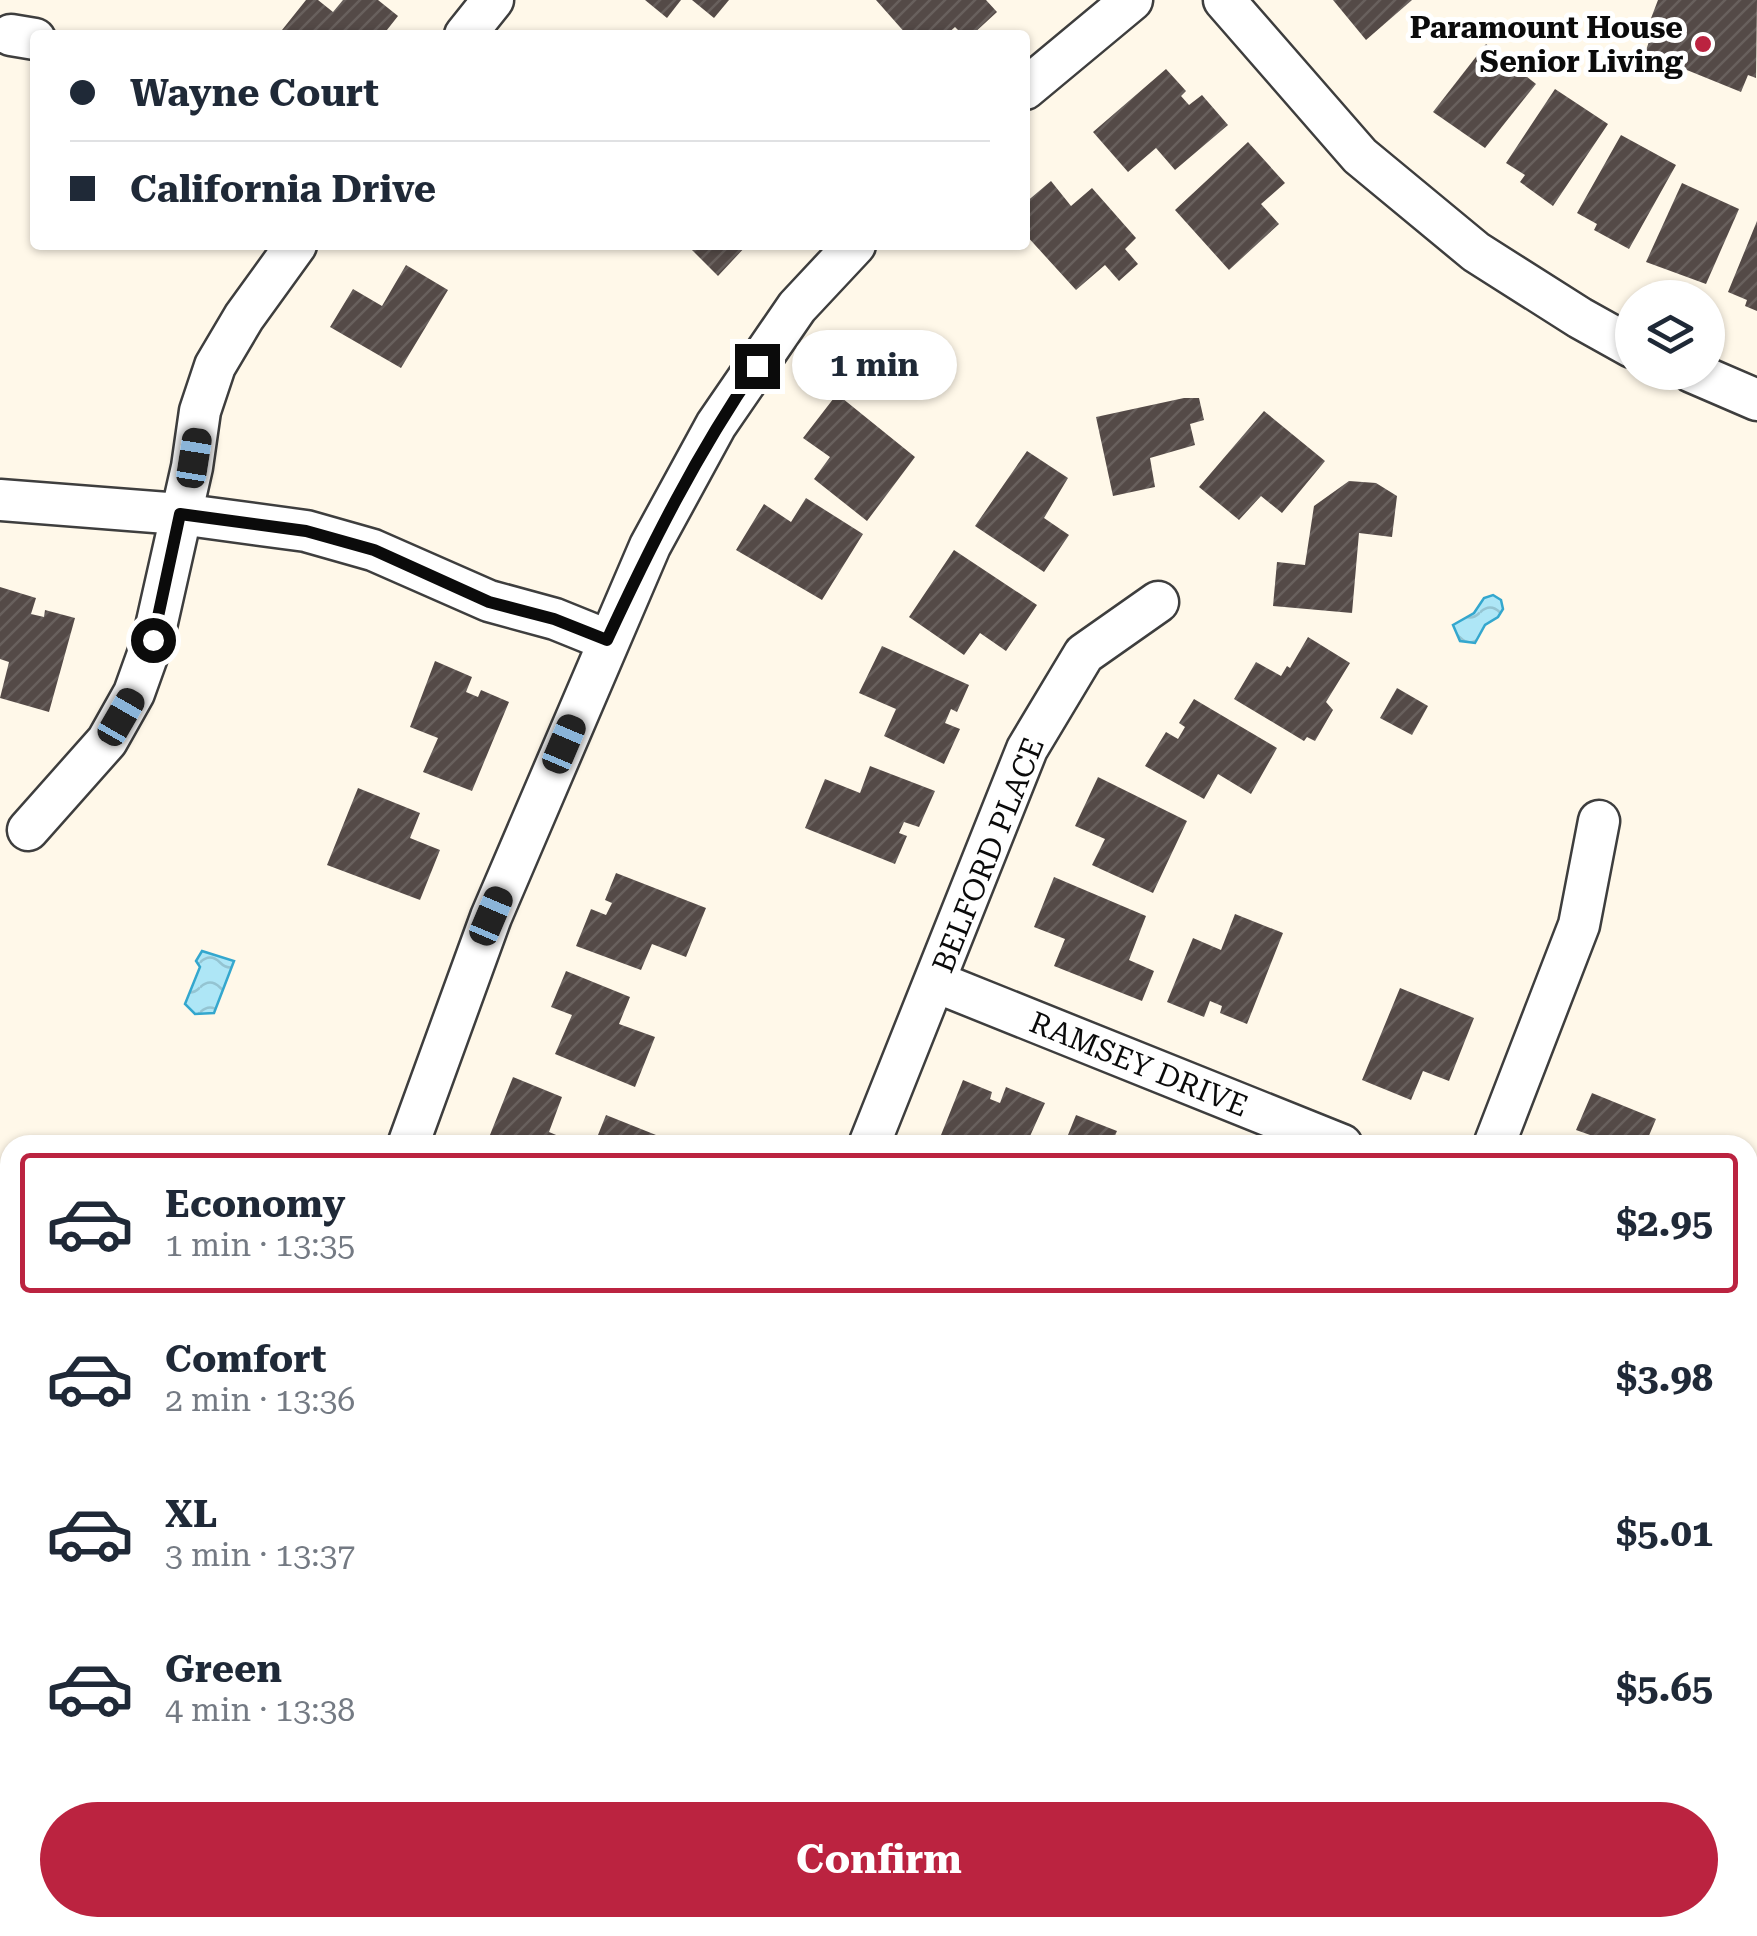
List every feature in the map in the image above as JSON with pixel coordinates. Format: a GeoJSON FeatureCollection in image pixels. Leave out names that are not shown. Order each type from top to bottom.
{"type":"FeatureCollection","features":[{"type":"Feature","properties":{"kind":"street"},"geometry":{"type":"LineString","coordinates":[[469,30],[494,0]]}},
{"type":"Feature","properties":{"kind":"street"},"geometry":{"type":"LineString","coordinates":[[1030,85],[1132,0]]}},
{"type":"Feature","properties":{"kind":"street"},"geometry":{"type":"LineString","coordinates":[[1224,0],[1360,156],[1476,252],[1615,338]]}},
{"type":"Feature","properties":{"kind":"street"},"geometry":{"type":"LineString","coordinates":[[28,830],[107,741],[134,693],[153,640],[200,411],[215,366],[244,317],[292,250]]}},
{"type":"Feature","properties":{"kind":"street"},"geometry":{"type":"LineString","coordinates":[[412,1135],[491,916],[650,546],[716,424],[797,307],[850,250]]}},
{"type":"Feature","properties":{"kind":"street"},"geometry":{"type":"LineString","coordinates":[[1725,386],[1757,400]]}},
{"type":"Feature","properties":{"kind":"street"},"geometry":{"type":"LineString","coordinates":[[0,500],[180,514],[306,531],[374,550],[489,602],[554,619],[607,640]]}},
{"type":"Feature","properties":{"kind":"street","name":"BELFORD PLACE"},"geometry":{"type":"LineString","coordinates":[[873,1135],[1027,749],[1084,654],[1158,602]]}},
{"type":"Feature","properties":{"kind":"street"},"geometry":{"type":"LineString","coordinates":[[1498,1135],[1578,926],[1599,822]]}},
{"type":"Feature","properties":{"kind":"street","name":"RAMSEY DRIVE"},"geometry":{"type":"LineString","coordinates":[[936,982],[1317,1135]]}},
{"type":"Feature","properties":{"kind":"water"},"geometry":{"type":"Polygon","coordinates":[[[1493,595],[1501,600],[1503,609],[1498,617],[1485,625],[1475,643],[1460,641],[1453,625],[1493,595]]]}},
{"type":"Feature","properties":{"kind":"water"},"geometry":{"type":"Polygon","coordinates":[[[202,951],[234,961],[214,1013],[195,1014],[185,1004],[202,951]]]}},
{"type":"Feature","properties":{"kind":"building"},"geometry":{"type":"Polygon","coordinates":[[[306,0],[318,0],[333,12],[343,0],[378,0],[398,16],[387,30],[282,30],[306,0]]]}},
{"type":"Feature","properties":{"kind":"building"},"geometry":{"type":"Polygon","coordinates":[[[645,0],[681,0],[667,18],[645,0]]]}},
{"type":"Feature","properties":{"kind":"building"},"geometry":{"type":"Polygon","coordinates":[[[692,0],[729,0],[714,18],[692,0]]]}},
{"type":"Feature","properties":{"kind":"building"},"geometry":{"type":"Polygon","coordinates":[[[876,0],[986,0],[997,12],[977,30],[903,30],[876,0]]]}},
{"type":"Feature","properties":{"kind":"building"},"geometry":{"type":"Polygon","coordinates":[[[1333,0],[1412,0],[1366,40],[1333,0]]]}},
{"type":"Feature","properties":{"kind":"building","name":"Paramount House Senior Living"},"geometry":{"type":"Polygon","coordinates":[[[1658,0],[1757,0],[1756,78],[1748,75],[1741,92],[1645,53],[1651,36],[1645,34],[1658,0]]]}},
{"type":"Feature","properties":{"kind":"building"},"geometry":{"type":"Polygon","coordinates":[[[1486,44],[1536,84],[1485,148],[1433,112],[1486,44]]]}},
{"type":"Feature","properties":{"kind":"building"},"geometry":{"type":"Polygon","coordinates":[[[1166,69],[1186,91],[1181,96],[1189,105],[1202,95],[1228,125],[1175,170],[1156,148],[1128,172],[1093,132],[1166,69]]]}},
{"type":"Feature","properties":{"kind":"building"},"geometry":{"type":"Polygon","coordinates":[[[1555,89],[1608,124],[1553,206],[1520,182],[1525,175],[1506,163],[1555,89]]]}},
{"type":"Feature","properties":{"kind":"building"},"geometry":{"type":"Polygon","coordinates":[[[1621,135],[1676,165],[1629,249],[1594,230],[1597,224],[1577,213],[1621,135]]]}},
{"type":"Feature","properties":{"kind":"building"},"geometry":{"type":"Polygon","coordinates":[[[1248,142],[1285,183],[1261,204],[1279,224],[1229,270],[1175,210],[1248,142]]]}},
{"type":"Feature","properties":{"kind":"building"},"geometry":{"type":"Polygon","coordinates":[[[1051,181],[1071,206],[1092,188],[1136,238],[1125,249],[1138,264],[1119,281],[1105,265],[1076,290],[1030,239],[1030,199],[1051,181]]]}},
{"type":"Feature","properties":{"kind":"building"},"geometry":{"type":"Polygon","coordinates":[[[1682,183],[1739,209],[1708,280],[1695,280],[1646,262],[1682,183]]]}},
{"type":"Feature","properties":{"kind":"building"},"geometry":{"type":"Polygon","coordinates":[[[1757,221],[1757,311],[1745,306],[1747,300],[1728,292],[1757,221]]]}},
{"type":"Feature","properties":{"kind":"building"},"geometry":{"type":"Polygon","coordinates":[[[692,250],[742,250],[718,276],[692,250]]]}},
{"type":"Feature","properties":{"kind":"building"},"geometry":{"type":"Polygon","coordinates":[[[406,265],[448,290],[401,368],[330,327],[353,289],[382,306],[406,265]]]}},
{"type":"Feature","properties":{"kind":"building"},"geometry":{"type":"Polygon","coordinates":[[[837,394],[915,457],[867,521],[814,479],[830,457],[803,438],[837,394]]]}},
{"type":"Feature","properties":{"kind":"building"},"geometry":{"type":"Polygon","coordinates":[[[1199,398],[1204,420],[1190,424],[1195,445],[1150,458],[1155,487],[1113,496],[1096,417],[1199,398]]]}},
{"type":"Feature","properties":{"kind":"building"},"geometry":{"type":"Polygon","coordinates":[[[1264,411],[1325,461],[1282,513],[1261,496],[1239,520],[1199,487],[1264,411]]]}},
{"type":"Feature","properties":{"kind":"building"},"geometry":{"type":"Polygon","coordinates":[[[1027,451],[1068,478],[1044,518],[1069,535],[1044,572],[975,526],[1027,451]]]}},
{"type":"Feature","properties":{"kind":"building"},"geometry":{"type":"Polygon","coordinates":[[[1349,481],[1376,483],[1397,496],[1392,537],[1359,533],[1352,613],[1273,606],[1277,562],[1305,565],[1314,506],[1349,481]]]}},
{"type":"Feature","properties":{"kind":"building"},"geometry":{"type":"Polygon","coordinates":[[[806,498],[863,534],[822,600],[736,550],[764,504],[791,522],[806,498]]]}},
{"type":"Feature","properties":{"kind":"building"},"geometry":{"type":"Polygon","coordinates":[[[954,550],[1037,605],[1006,651],[980,633],[964,655],[909,617],[954,550]]]}},
{"type":"Feature","properties":{"kind":"building"},"geometry":{"type":"Polygon","coordinates":[[[0,587],[36,598],[31,614],[44,617],[45,610],[75,618],[49,712],[0,698],[9,662],[0,659],[0,587]]]}},
{"type":"Feature","properties":{"kind":"building"},"geometry":{"type":"Polygon","coordinates":[[[1308,637],[1350,663],[1326,702],[1333,710],[1315,741],[1307,737],[1304,741],[1234,699],[1256,662],[1281,676],[1308,637]]]}},
{"type":"Feature","properties":{"kind":"building"},"geometry":{"type":"Polygon","coordinates":[[[882,646],[969,685],[957,712],[951,709],[945,723],[960,729],[944,764],[884,736],[896,709],[859,693],[882,646]]]}},
{"type":"Feature","properties":{"kind":"building"},"geometry":{"type":"Polygon","coordinates":[[[435,661],[472,677],[466,692],[478,697],[481,690],[509,702],[472,791],[423,772],[438,738],[410,727],[435,661]]]}},
{"type":"Feature","properties":{"kind":"building"},"geometry":{"type":"Polygon","coordinates":[[[1397,688],[1428,706],[1412,735],[1380,718],[1397,688]]]}},
{"type":"Feature","properties":{"kind":"building"},"geometry":{"type":"Polygon","coordinates":[[[1194,699],[1277,748],[1251,794],[1218,774],[1204,799],[1145,766],[1166,732],[1178,739],[1185,727],[1179,723],[1194,699]]]}},
{"type":"Feature","properties":{"kind":"building"},"geometry":{"type":"Polygon","coordinates":[[[870,766],[935,791],[919,827],[904,822],[899,833],[907,836],[895,864],[805,828],[825,779],[860,793],[870,766]]]}},
{"type":"Feature","properties":{"kind":"building"},"geometry":{"type":"Polygon","coordinates":[[[1098,777],[1187,821],[1153,893],[1092,865],[1105,839],[1075,826],[1098,777]]]}},
{"type":"Feature","properties":{"kind":"building"},"geometry":{"type":"Polygon","coordinates":[[[358,788],[420,813],[410,838],[440,850],[420,900],[327,865],[358,788]]]}},
{"type":"Feature","properties":{"kind":"building"},"geometry":{"type":"Polygon","coordinates":[[[616,873],[706,908],[686,957],[652,944],[641,970],[576,946],[591,909],[606,915],[612,903],[605,900],[616,873]]]}},
{"type":"Feature","properties":{"kind":"building"},"geometry":{"type":"Polygon","coordinates":[[[1054,877],[1146,916],[1129,960],[1154,971],[1142,1001],[1054,966],[1065,939],[1034,927],[1054,877]]]}},
{"type":"Feature","properties":{"kind":"building"},"geometry":{"type":"Polygon","coordinates":[[[1235,914],[1283,933],[1247,1024],[1220,1013],[1222,1006],[1210,1001],[1204,1017],[1167,1002],[1193,938],[1221,950],[1235,914]]]}},
{"type":"Feature","properties":{"kind":"building"},"geometry":{"type":"Polygon","coordinates":[[[566,971],[630,997],[619,1024],[655,1037],[635,1087],[555,1054],[572,1015],[551,1007],[566,971]]]}},
{"type":"Feature","properties":{"kind":"building"},"geometry":{"type":"Polygon","coordinates":[[[1400,988],[1474,1018],[1449,1081],[1423,1071],[1411,1100],[1362,1080],[1400,988]]]}},
{"type":"Feature","properties":{"kind":"building"},"geometry":{"type":"Polygon","coordinates":[[[513,1077],[562,1097],[549,1132],[556,1135],[490,1135],[513,1077]]]}},
{"type":"Feature","properties":{"kind":"building"},"geometry":{"type":"Polygon","coordinates":[[[963,1080],[992,1092],[990,1099],[1000,1103],[1006,1087],[1045,1103],[1031,1135],[941,1135],[963,1080]]]}},
{"type":"Feature","properties":{"kind":"building"},"geometry":{"type":"Polygon","coordinates":[[[1592,1093],[1656,1119],[1649,1135],[1590,1135],[1576,1130],[1592,1093]]]}},
{"type":"Feature","properties":{"kind":"building"},"geometry":{"type":"Polygon","coordinates":[[[606,1115],[656,1135],[598,1135],[606,1115]]]}},
{"type":"Feature","properties":{"kind":"building"},"geometry":{"type":"Polygon","coordinates":[[[1076,1115],[1117,1131],[1115,1135],[1068,1135],[1076,1115]]]}},
{"type":"Feature","properties":{"kind":"place","name":"Paramount House Senior Living"},"geometry":{"type":"Point","coordinates":[1703,44]}},
{"type":"Feature","properties":{"kind":"route"},"geometry":{"type":"LineString","coordinates":[[153,640],[180,514],[306,531],[374,550],[489,602],[554,619],[607,640],[650,546],[716,424],[757,366]]}}]}
